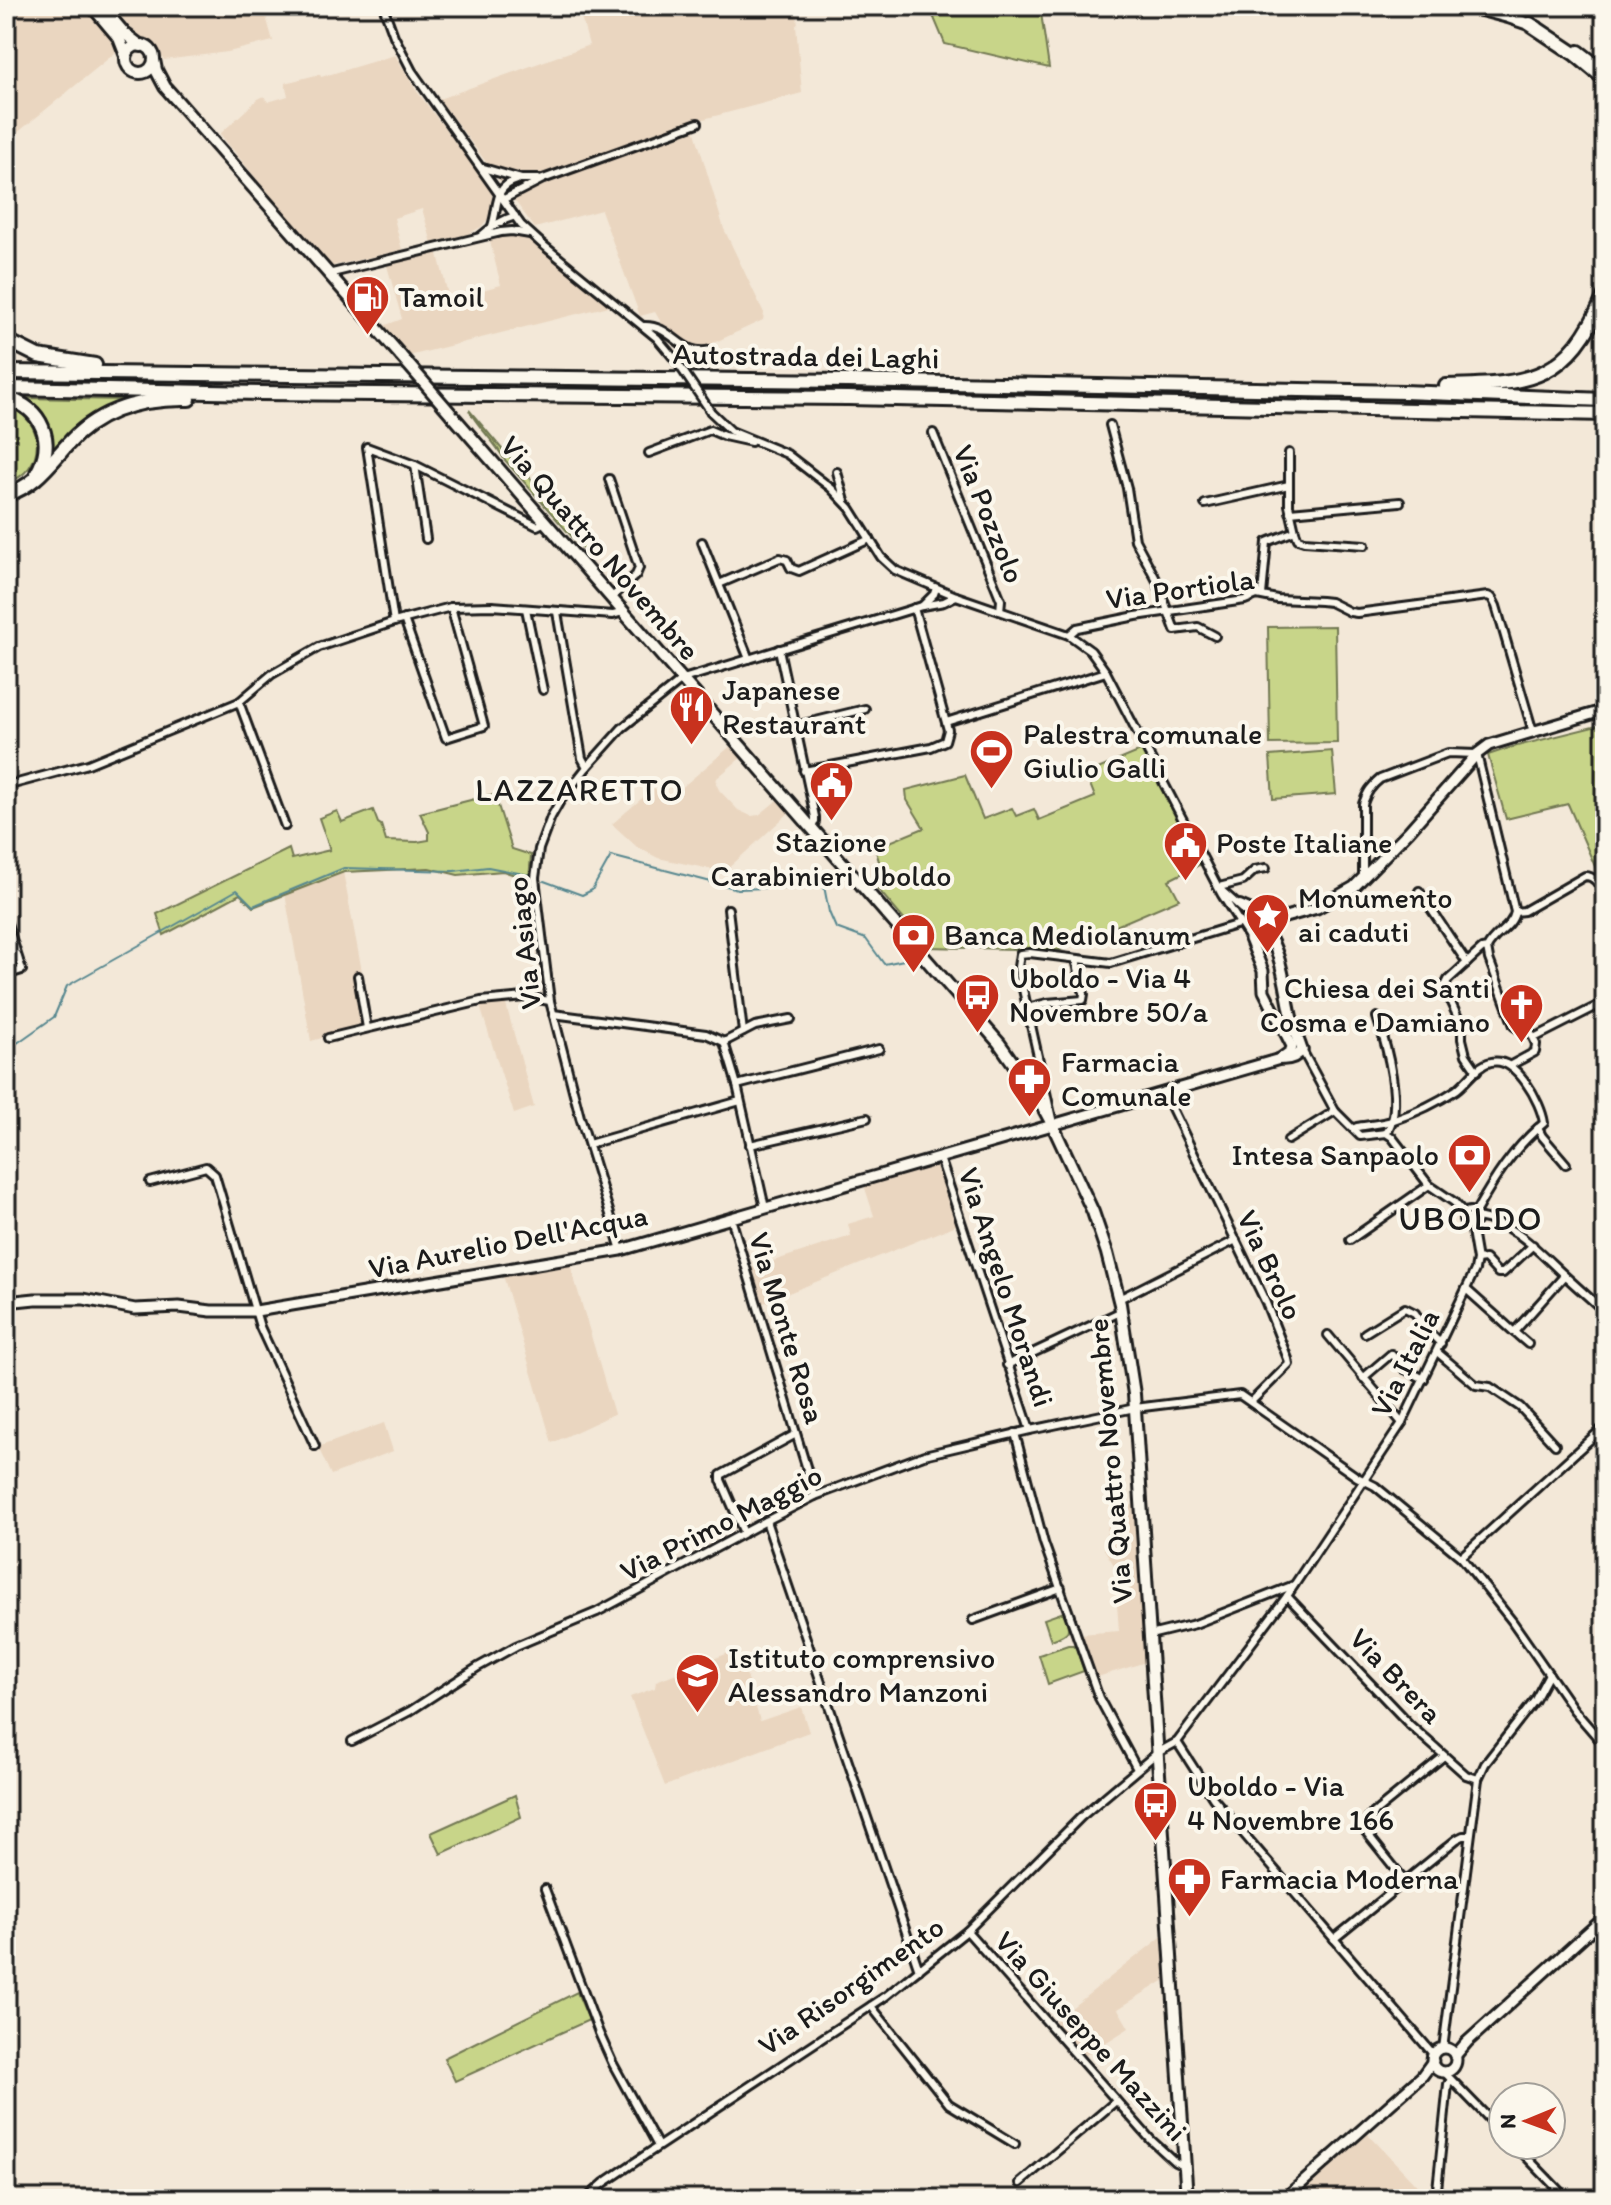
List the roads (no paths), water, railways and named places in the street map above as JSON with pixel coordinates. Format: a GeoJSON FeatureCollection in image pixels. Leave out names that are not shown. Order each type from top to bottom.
{"type":"FeatureCollection","features":[{"type":"Feature","properties":{"kind":"highway"},"geometry":{"type":"LineString","coordinates":[[1530,24],[1575,54],[1605,79]]}},
{"type":"Feature","properties":{"kind":"highway"},"geometry":{"type":"LineString","coordinates":[[1404,392],[1444,386],[1503,384],[1533,378],[1551,368],[1575,347],[1605,295]]}},
{"type":"Feature","properties":{"kind":"highway"},"geometry":{"type":"LineString","coordinates":[[6,340],[38,356],[58,361],[117,365],[157,373]]}},
{"type":"Feature","properties":{"kind":"highway","name":"Autostrada dei Laghi"},"geometry":{"type":"LineString","coordinates":[[6,372],[847,381],[1404,392],[1605,400]]}},
{"type":"Feature","properties":{"kind":"highway","name":"Autostrada dei Laghi"},"geometry":{"type":"LineString","coordinates":[[6,388],[864,399],[1605,415]]}},
{"type":"Feature","properties":{"kind":"highway"},"geometry":{"type":"LineString","coordinates":[[6,495],[42,476],[83,428],[122,407],[157,401],[210,400],[260,393]]}},
{"type":"Feature","properties":{"kind":"highway"},"geometry":{"type":"LineString","coordinates":[[6,398],[28,408],[42,427],[45,437],[45,456],[26,486]]}},
{"type":"Feature","properties":{"kind":"main road"},"geometry":{"type":"LineString","coordinates":[[92,6],[119,38],[129,69],[165,87]]}},
{"type":"Feature","properties":{"kind":"main road"},"geometry":{"type":"LineString","coordinates":[[101,6],[124,33],[151,51],[165,87]]}},
{"type":"Feature","properties":{"kind":"main road"},"geometry":{"type":"LineString","coordinates":[[1466,6],[1530,24],[1575,47],[1605,71]]}},
{"type":"Feature","properties":{"kind":"main road"},"geometry":{"type":"LineString","coordinates":[[126,56],[131,48],[141,46]]}},
{"type":"Feature","properties":{"kind":"main road"},"geometry":{"type":"LineString","coordinates":[[142,73],[150,69],[154,60]]}},
{"type":"Feature","properties":{"kind":"main road","name":"Via Quattro Novembre"},"geometry":{"type":"LineString","coordinates":[[165,87],[1042,1095],[1093,1212],[1107,1253],[1130,1357],[1188,2195]]}},
{"type":"Feature","properties":{"kind":"street"},"geometry":{"type":"LineString","coordinates":[[383,6],[412,71],[515,216],[530,234],[662,343],[711,412],[731,431],[795,459],[845,501],[881,557],[903,575],[1069,635],[1091,651],[1106,672],[1239,924],[1250,939],[1263,971],[1266,994],[1291,1040],[1302,1050]]}},
{"type":"Feature","properties":{"kind":"street"},"geometry":{"type":"LineString","coordinates":[[504,199],[543,179],[698,123]]}},
{"type":"Feature","properties":{"kind":"street"},"geometry":{"type":"LineString","coordinates":[[483,168],[521,179],[543,179]]}},
{"type":"Feature","properties":{"kind":"street"},"geometry":{"type":"LineString","coordinates":[[492,226],[498,210],[499,192],[504,185],[521,179]]}},
{"type":"Feature","properties":{"kind":"street"},"geometry":{"type":"LineString","coordinates":[[479,238],[492,226],[515,216]]}},
{"type":"Feature","properties":{"kind":"street"},"geometry":{"type":"LineString","coordinates":[[328,274],[501,232],[509,228],[515,216]]}},
{"type":"Feature","properties":{"kind":"street"},"geometry":{"type":"LineString","coordinates":[[501,232],[530,234]]}},
{"type":"Feature","properties":{"kind":"street"},"geometry":{"type":"LineString","coordinates":[[642,326],[659,327],[689,350],[711,350]]}},
{"type":"Feature","properties":{"kind":"street"},"geometry":{"type":"LineString","coordinates":[[1110,425],[1127,488],[1135,540],[1156,579],[1175,630],[1198,627],[1215,636]]}},
{"type":"Feature","properties":{"kind":"street"},"geometry":{"type":"LineString","coordinates":[[649,453],[710,430],[738,441],[759,442]]}},
{"type":"Feature","properties":{"kind":"street","name":"Via Pozzolo"},"geometry":{"type":"LineString","coordinates":[[933,433],[1001,600],[1000,611]]}},
{"type":"Feature","properties":{"kind":"street"},"geometry":{"type":"LineString","coordinates":[[394,622],[367,447],[415,465],[537,526],[545,522]]}},
{"type":"Feature","properties":{"kind":"street"},"geometry":{"type":"LineString","coordinates":[[1289,453],[1290,512],[1298,539],[1365,545]]}},
{"type":"Feature","properties":{"kind":"street"},"geometry":{"type":"LineString","coordinates":[[415,465],[426,539]]}},
{"type":"Feature","properties":{"kind":"street"},"geometry":{"type":"LineString","coordinates":[[837,472],[845,501]]}},
{"type":"Feature","properties":{"kind":"street"},"geometry":{"type":"LineString","coordinates":[[609,479],[639,561],[636,575],[611,598]]}},
{"type":"Feature","properties":{"kind":"street"},"geometry":{"type":"LineString","coordinates":[[1205,504],[1289,485]]}},
{"type":"Feature","properties":{"kind":"street"},"geometry":{"type":"LineString","coordinates":[[1290,512],[1400,502]]}},
{"type":"Feature","properties":{"kind":"street"},"geometry":{"type":"LineString","coordinates":[[1262,595],[1267,542],[1295,531]]}},
{"type":"Feature","properties":{"kind":"street"},"geometry":{"type":"LineString","coordinates":[[719,584],[780,558],[799,571],[870,539]]}},
{"type":"Feature","properties":{"kind":"street"},"geometry":{"type":"LineString","coordinates":[[702,542],[749,659]]}},
{"type":"Feature","properties":{"kind":"street"},"geometry":{"type":"LineString","coordinates":[[918,607],[934,594],[936,588]]}},
{"type":"Feature","properties":{"kind":"street","name":"Via Portiola"},"geometry":{"type":"LineString","coordinates":[[1069,635],[1077,628],[1262,595],[1277,599],[1330,602],[1357,613],[1480,596],[1492,598],[1533,732]]}},
{"type":"Feature","properties":{"kind":"street"},"geometry":{"type":"LineString","coordinates":[[683,679],[956,596]]}},
{"type":"Feature","properties":{"kind":"street"},"geometry":{"type":"LineString","coordinates":[[6,786],[88,764],[239,702],[272,674],[319,647],[404,619],[451,607],[492,606],[613,615],[623,612]]}},
{"type":"Feature","properties":{"kind":"street"},"geometry":{"type":"LineString","coordinates":[[404,619],[446,738],[484,726],[451,607]]}},
{"type":"Feature","properties":{"kind":"street"},"geometry":{"type":"LineString","coordinates":[[804,771],[940,745],[947,736],[918,607]]}},
{"type":"Feature","properties":{"kind":"street"},"geometry":{"type":"LineString","coordinates":[[526,609],[543,690]]}},
{"type":"Feature","properties":{"kind":"street"},"geometry":{"type":"LineString","coordinates":[[557,612],[582,758],[587,767]]}},
{"type":"Feature","properties":{"kind":"street"},"geometry":{"type":"LineString","coordinates":[[779,649],[815,817],[810,827]]}},
{"type":"Feature","properties":{"kind":"street"},"geometry":{"type":"LineString","coordinates":[[946,722],[1106,672]]}},
{"type":"Feature","properties":{"kind":"street","name":"Via Asiago"},"geometry":{"type":"LineString","coordinates":[[621,1250],[550,1001],[535,869],[539,849],[560,801],[622,728],[683,679]]}},
{"type":"Feature","properties":{"kind":"street"},"geometry":{"type":"LineString","coordinates":[[239,702],[285,826]]}},
{"type":"Feature","properties":{"kind":"street"},"geometry":{"type":"LineString","coordinates":[[795,726],[865,709]]}},
{"type":"Feature","properties":{"kind":"street"},"geometry":{"type":"LineString","coordinates":[[1250,939],[1250,932],[1258,923],[1329,902],[1363,878],[1477,754],[1489,745],[1604,710]]}},
{"type":"Feature","properties":{"kind":"street"},"geometry":{"type":"LineString","coordinates":[[1363,878],[1363,804],[1372,786],[1380,779],[1448,753],[1477,754]]}},
{"type":"Feature","properties":{"kind":"street"},"geometry":{"type":"LineString","coordinates":[[1353,1129],[1392,1121],[1443,1098],[1491,1062],[1511,1065],[1537,1049],[1528,1030],[1515,1027],[1489,959],[1487,948],[1490,942],[1511,922],[1515,912],[1477,754]]}},
{"type":"Feature","properties":{"kind":"street"},"geometry":{"type":"LineString","coordinates":[[1220,888],[1243,881],[1255,870],[1266,868]]}},
{"type":"Feature","properties":{"kind":"street"},"geometry":{"type":"LineString","coordinates":[[1515,912],[1524,911],[1585,876],[1597,881],[1605,897]]}},
{"type":"Feature","properties":{"kind":"street"},"geometry":{"type":"LineString","coordinates":[[1220,888],[1272,938]]}},
{"type":"Feature","properties":{"kind":"street"},"geometry":{"type":"LineString","coordinates":[[1419,891],[1467,963]]}},
{"type":"Feature","properties":{"kind":"street"},"geometry":{"type":"LineString","coordinates":[[1235,901],[1274,918]]}},
{"type":"Feature","properties":{"kind":"street"},"geometry":{"type":"LineString","coordinates":[[728,909],[743,1032]]}},
{"type":"Feature","properties":{"kind":"street"},"geometry":{"type":"LineString","coordinates":[[1274,918],[1272,938],[1293,1025],[1302,1050],[1335,1111],[1363,1137],[1386,1133],[1392,1137],[1429,1185],[1454,1202],[1465,1214],[1465,1222],[1471,1225]]}},
{"type":"Feature","properties":{"kind":"street"},"geometry":{"type":"LineString","coordinates":[[6,920],[22,970],[6,975]]}},
{"type":"Feature","properties":{"kind":"street"},"geometry":{"type":"LineString","coordinates":[[1042,1095],[1018,958],[1023,952],[1115,962],[1239,924]]}},
{"type":"Feature","properties":{"kind":"street"},"geometry":{"type":"LineString","coordinates":[[1477,1071],[1466,1055],[1462,1026],[1444,988],[1448,980],[1487,948]]}},
{"type":"Feature","properties":{"kind":"street"},"geometry":{"type":"LineString","coordinates":[[1027,1008],[1083,1000],[1076,959]]}},
{"type":"Feature","properties":{"kind":"street"},"geometry":{"type":"LineString","coordinates":[[1263,981],[1275,975],[1283,978]]}},
{"type":"Feature","properties":{"kind":"street"},"geometry":{"type":"LineString","coordinates":[[358,976],[367,1028]]}},
{"type":"Feature","properties":{"kind":"street"},"geometry":{"type":"LineString","coordinates":[[1266,994],[1277,997],[1286,990]]}},
{"type":"Feature","properties":{"kind":"street"},"geometry":{"type":"LineString","coordinates":[[328,1038],[481,1001],[525,997],[550,1001]]}},
{"type":"Feature","properties":{"kind":"street"},"geometry":{"type":"LineString","coordinates":[[1534,1038],[1605,1002]]}},
{"type":"Feature","properties":{"kind":"street"},"geometry":{"type":"LineString","coordinates":[[553,1014],[706,1034],[724,1042],[765,1208]]}},
{"type":"Feature","properties":{"kind":"street"},"geometry":{"type":"LineString","coordinates":[[1377,1017],[1392,1078],[1392,1121],[1386,1133]]}},
{"type":"Feature","properties":{"kind":"street"},"geometry":{"type":"LineString","coordinates":[[724,1042],[755,1026],[791,1019]]}},
{"type":"Feature","properties":{"kind":"street"},"geometry":{"type":"LineString","coordinates":[[1280,1059],[1292,1049],[1291,1040]]}},
{"type":"Feature","properties":{"kind":"street"},"geometry":{"type":"LineString","coordinates":[[737,1085],[879,1049]]}},
{"type":"Feature","properties":{"kind":"street","name":"Via Aurelio Dell'Acqua"},"geometry":{"type":"LineString","coordinates":[[6,1302],[84,1299],[135,1309],[179,1307],[256,1311],[621,1250],[1295,1057],[1302,1050]]}},
{"type":"Feature","properties":{"kind":"street"},"geometry":{"type":"LineString","coordinates":[[1471,1225],[1476,1221],[1476,1215],[1504,1165],[1522,1142],[1544,1123],[1541,1110],[1511,1065]]}},
{"type":"Feature","properties":{"kind":"street","name":"Via Brolo"},"geometry":{"type":"LineString","coordinates":[[1165,1094],[1266,1303],[1289,1364],[1251,1402]]}},
{"type":"Feature","properties":{"kind":"street"},"geometry":{"type":"LineString","coordinates":[[589,1144],[740,1101]]}},
{"type":"Feature","properties":{"kind":"street"},"geometry":{"type":"LineString","coordinates":[[1288,1140],[1335,1111]]}},
{"type":"Feature","properties":{"kind":"street"},"geometry":{"type":"LineString","coordinates":[[750,1145],[867,1118]]}},
{"type":"Feature","properties":{"kind":"street"},"geometry":{"type":"LineString","coordinates":[[1538,1128],[1566,1164]]}},
{"type":"Feature","properties":{"kind":"street","name":"Via Angelo Morandi"},"geometry":{"type":"LineString","coordinates":[[940,1158],[1030,1430]]}},
{"type":"Feature","properties":{"kind":"street"},"geometry":{"type":"LineString","coordinates":[[150,1182],[202,1168],[211,1170],[215,1175],[267,1345],[315,1446]]}},
{"type":"Feature","properties":{"kind":"street"},"geometry":{"type":"LineString","coordinates":[[1350,1240],[1429,1185]]}},
{"type":"Feature","properties":{"kind":"street"},"geometry":{"type":"LineString","coordinates":[[1465,1214],[1468,1211],[1516,1232],[1605,1312]]}},
{"type":"Feature","properties":{"kind":"street","name":"Via Monte Rosa"},"geometry":{"type":"LineString","coordinates":[[731,1218],[815,1496]]}},
{"type":"Feature","properties":{"kind":"street"},"geometry":{"type":"LineString","coordinates":[[1471,1225],[1477,1260],[1485,1259],[1498,1273],[1503,1273],[1533,1245]]}},
{"type":"Feature","properties":{"kind":"street"},"geometry":{"type":"LineString","coordinates":[[1119,1299],[1236,1240]]}},
{"type":"Feature","properties":{"kind":"street","name":"Via Italia"},"geometry":{"type":"LineString","coordinates":[[1177,1742],[1287,1596],[1402,1423],[1441,1344],[1477,1260]]}},
{"type":"Feature","properties":{"kind":"street"},"geometry":{"type":"LineString","coordinates":[[1514,1332],[1564,1276]]}},
{"type":"Feature","properties":{"kind":"street"},"geometry":{"type":"LineString","coordinates":[[1466,1289],[1528,1344]]}},
{"type":"Feature","properties":{"kind":"street"},"geometry":{"type":"LineString","coordinates":[[1365,1333],[1405,1308],[1415,1313],[1441,1344]]}},
{"type":"Feature","properties":{"kind":"street"},"geometry":{"type":"LineString","coordinates":[[1007,1365],[1122,1311]]}},
{"type":"Feature","properties":{"kind":"street"},"geometry":{"type":"LineString","coordinates":[[1405,1369],[1426,1329]]}},
{"type":"Feature","properties":{"kind":"street"},"geometry":{"type":"LineString","coordinates":[[1328,1335],[1402,1423]]}},
{"type":"Feature","properties":{"kind":"street"},"geometry":{"type":"LineString","coordinates":[[1437,1352],[1476,1385],[1490,1387],[1520,1407],[1555,1445]]}},
{"type":"Feature","properties":{"kind":"street"},"geometry":{"type":"LineString","coordinates":[[1363,1378],[1391,1354],[1405,1369],[1424,1379]]}},
{"type":"Feature","properties":{"kind":"street","name":"Via Primo Maggio"},"geometry":{"type":"LineString","coordinates":[[352,1741],[410,1711],[516,1646],[597,1612],[815,1496],[924,1455],[1015,1433],[1135,1408],[1240,1395],[1251,1402]]}},
{"type":"Feature","properties":{"kind":"street"},"geometry":{"type":"LineString","coordinates":[[1251,1402],[1357,1477],[1375,1486],[1461,1557],[1512,1621],[1574,1710],[1605,1746]]}},
{"type":"Feature","properties":{"kind":"street"},"geometry":{"type":"LineString","coordinates":[[1461,1557],[1605,1426]]}},
{"type":"Feature","properties":{"kind":"street"},"geometry":{"type":"LineString","coordinates":[[1015,1433],[1044,1543],[1099,1698],[1137,1769]]}},
{"type":"Feature","properties":{"kind":"street"},"geometry":{"type":"LineString","coordinates":[[744,1533],[721,1475],[796,1434]]}},
{"type":"Feature","properties":{"kind":"street"},"geometry":{"type":"LineString","coordinates":[[766,1521],[919,1970]]}},
{"type":"Feature","properties":{"kind":"street"},"geometry":{"type":"LineString","coordinates":[[1150,1635],[1195,1624],[1294,1585]]}},
{"type":"Feature","properties":{"kind":"street"},"geometry":{"type":"LineString","coordinates":[[973,1620],[1061,1588]]}},
{"type":"Feature","properties":{"kind":"street","name":"Via Brera"},"geometry":{"type":"LineString","coordinates":[[1287,1596],[1410,1725],[1466,1775],[1478,1779]]}},
{"type":"Feature","properties":{"kind":"street"},"geometry":{"type":"LineString","coordinates":[[1436,2199],[1448,2084],[1443,2054],[1478,1779],[1485,1764],[1535,1700],[1549,1674]]}},
{"type":"Feature","properties":{"kind":"street"},"geometry":{"type":"LineString","coordinates":[[1598,1738],[1605,1733]]}},
{"type":"Feature","properties":{"kind":"street"},"geometry":{"type":"LineString","coordinates":[[1177,1742],[1213,1798],[1334,1939],[1454,2067],[1444,2074],[1422,2076]]}},
{"type":"Feature","properties":{"kind":"street","name":"Via Risorgimento"},"geometry":{"type":"LineString","coordinates":[[586,2199],[604,2183],[871,2006],[919,1970],[967,1931],[1081,1817],[1157,1753],[1177,1742]]}},
{"type":"Feature","properties":{"kind":"street"},"geometry":{"type":"LineString","coordinates":[[1405,1881],[1366,1832],[1366,1821],[1444,1756]]}},
{"type":"Feature","properties":{"kind":"street"},"geometry":{"type":"LineString","coordinates":[[1334,1939],[1457,1839],[1469,1836]]}},
{"type":"Feature","properties":{"kind":"street"},"geometry":{"type":"LineString","coordinates":[[545,1889],[599,2033],[658,2146]]}},
{"type":"Feature","properties":{"kind":"street"},"geometry":{"type":"LineString","coordinates":[[1284,2199],[1443,2054],[1467,2042],[1605,1917]]}},
{"type":"Feature","properties":{"kind":"street","name":"Via Giuseppe Mazzini"},"geometry":{"type":"LineString","coordinates":[[967,1931],[1160,2149],[1186,2167]]}},
{"type":"Feature","properties":{"kind":"street"},"geometry":{"type":"LineString","coordinates":[[871,2006],[949,2104],[1015,2144]]}},
{"type":"Feature","properties":{"kind":"street"},"geometry":{"type":"LineString","coordinates":[[1444,2074],[1487,2117]]}},
{"type":"Feature","properties":{"kind":"street"},"geometry":{"type":"LineString","coordinates":[[1020,2183],[1116,2101]]}},
{"type":"Feature","properties":{"kind":"street"},"geometry":{"type":"LineString","coordinates":[[1530,2161],[1567,2199]]}},
{"type":"Feature","properties":{"kind":"waterway"},"geometry":{"type":"LineString","coordinates":[[544,881],[582,895],[592,890],[611,856],[738,889],[824,886],[836,928],[866,939],[884,964],[914,958]]}},
{"type":"Feature","properties":{"kind":"waterway"},"geometry":{"type":"LineString","coordinates":[[6,1051],[54,1017],[67,986],[237,890],[253,906],[344,868],[454,871],[488,867],[529,875]]}},
{"type":"Feature","properties":{"kind":"place","name":"Tamoil"},"geometry":{"type":"Point","coordinates":[367,336]}},
{"type":"Feature","properties":{"kind":"place","name":"Japanese Restaurant"},"geometry":{"type":"Point","coordinates":[691,746]}},
{"type":"Feature","properties":{"kind":"place","name":"Palestra comunale Giulio Galli"},"geometry":{"type":"Point","coordinates":[992,790]}},
{"type":"Feature","properties":{"kind":"place","name":"Stazione Carabinieri Uboldo"},"geometry":{"type":"Point","coordinates":[831,823]}},
{"type":"Feature","properties":{"kind":"place","name":"Poste Italiane"},"geometry":{"type":"Point","coordinates":[1185,882]}},
{"type":"Feature","properties":{"kind":"place","name":"Monumento ai caduti"},"geometry":{"type":"Point","coordinates":[1267,954]}},
{"type":"Feature","properties":{"kind":"place","name":"Banca Mediolanum"},"geometry":{"type":"Point","coordinates":[913,974]}},
{"type":"Feature","properties":{"kind":"place","name":"Uboldo - Via 4 Novembre 50/a"},"geometry":{"type":"Point","coordinates":[978,1034]}},
{"type":"Feature","properties":{"kind":"place","name":"Chiesa dei Santi Cosma e Damiano"},"geometry":{"type":"Point","coordinates":[1521,1044]}},
{"type":"Feature","properties":{"kind":"place","name":"Farmacia Comunale"},"geometry":{"type":"Point","coordinates":[1030,1118]}},
{"type":"Feature","properties":{"kind":"place","name":"Intesa Sanpaolo"},"geometry":{"type":"Point","coordinates":[1470,1194]}},
{"type":"Feature","properties":{"kind":"place","name":"Istituto comprensivo Alessandro Manzoni"},"geometry":{"type":"Point","coordinates":[697,1714]}},
{"type":"Feature","properties":{"kind":"place","name":"Uboldo - Via 4 Novembre 166"},"geometry":{"type":"Point","coordinates":[1156,1842]}},
{"type":"Feature","properties":{"kind":"place","name":"Farmacia Moderna"},"geometry":{"type":"Point","coordinates":[1189,1918]}},
{"type":"Feature","properties":{"kind":"district","name":"LAZZARETTO"},"geometry":{"type":"Point","coordinates":[580,790]}},
{"type":"Feature","properties":{"kind":"district","name":"UBOLDO"},"geometry":{"type":"Point","coordinates":[1471,1218]}}]}
